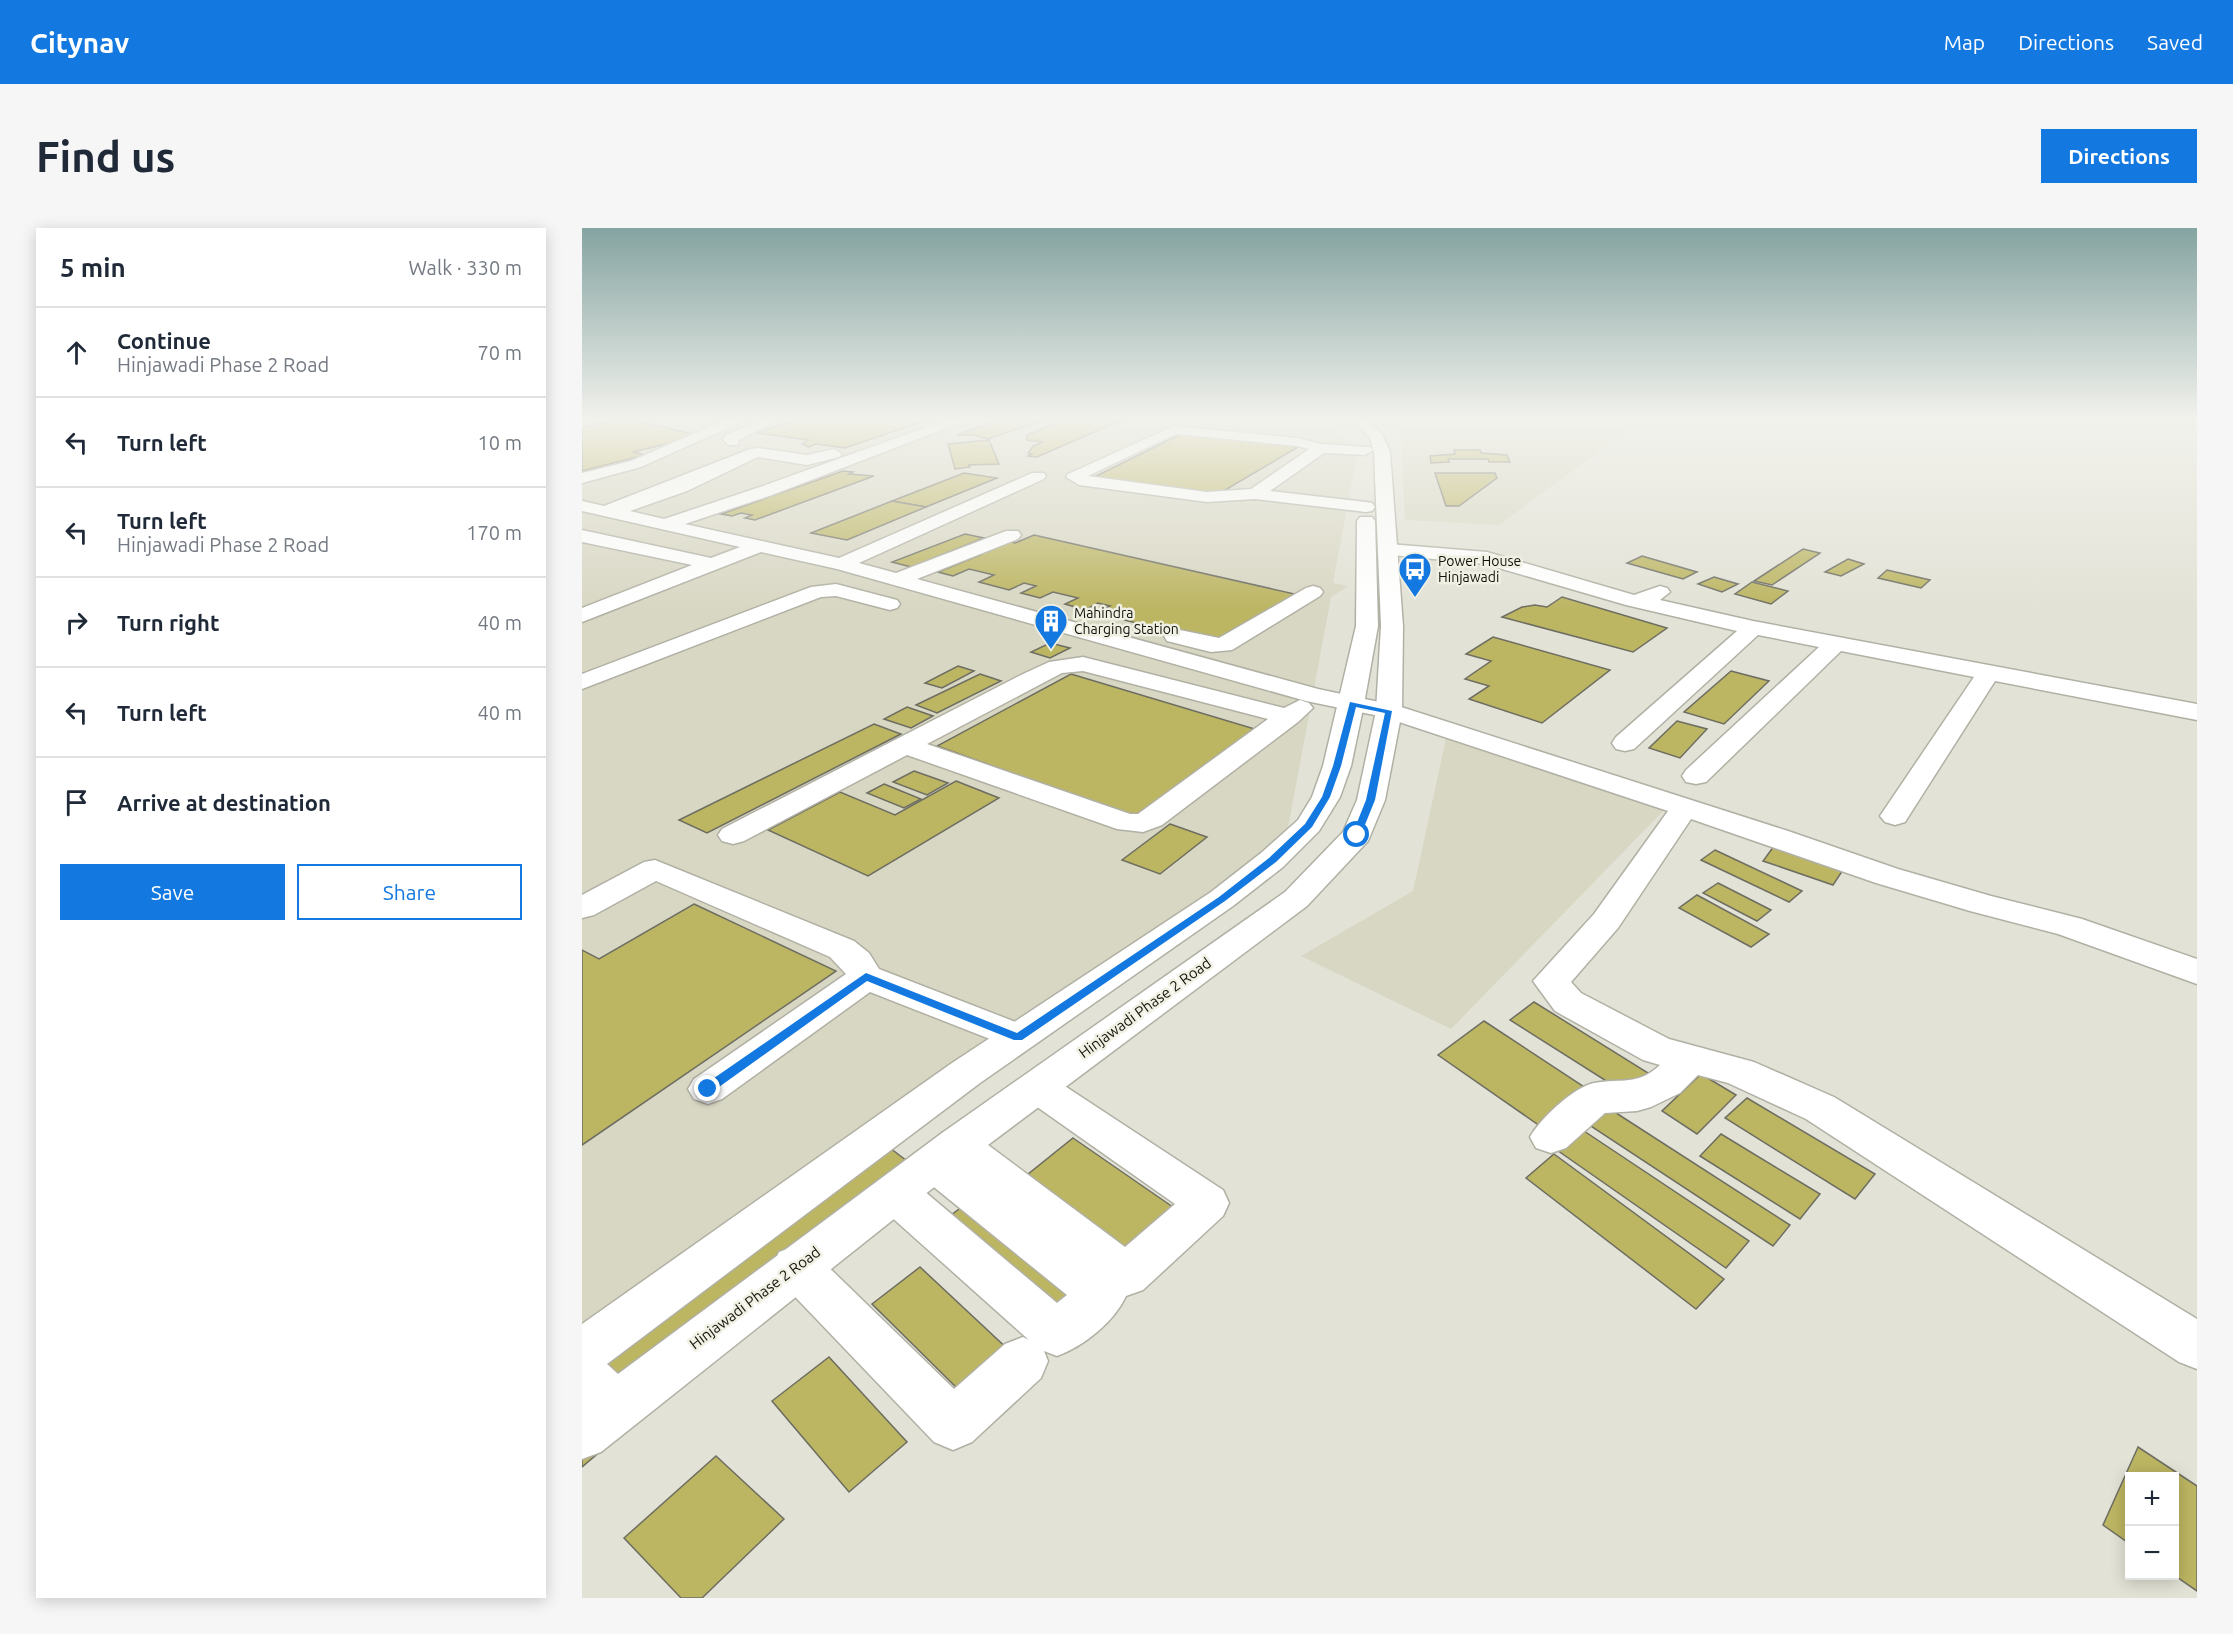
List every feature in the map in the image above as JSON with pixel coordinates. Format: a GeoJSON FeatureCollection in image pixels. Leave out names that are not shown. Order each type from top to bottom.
{"type":"FeatureCollection","features":[{"type":"Feature","properties":{"kind":"main road"},"geometry":{"type":"LineString","coordinates":[[593,511],[614,507],[667,482]]}},
{"type":"Feature","properties":{"kind":"main road"},"geometry":{"type":"LineString","coordinates":[[665,524],[791,482]]}},
{"type":"Feature","properties":{"kind":"main road"},"geometry":{"type":"LineString","coordinates":[[841,564],[1025,482]]}},
{"type":"Feature","properties":{"kind":"main road"},"geometry":{"type":"LineString","coordinates":[[1094,482],[1208,497],[1255,494],[1366,507]]}},
{"type":"Feature","properties":{"kind":"main road"},"geometry":{"type":"LineString","coordinates":[[1255,494],[1272,482]]}},
{"type":"Feature","properties":{"kind":"main road"},"geometry":{"type":"LineString","coordinates":[[582,1353],[878,1136],[1222,899],[1272,860],[1309,825],[1326,797],[1337,766],[1353,704],[1367,626],[1366,482]]}},
{"type":"Feature","properties":{"kind":"main road","name":"Hinjawadi Phase 2 Road"},"geometry":{"type":"LineString","coordinates":[[593,1405],[796,1266],[945,1154],[1296,898],[1330,866],[1357,835],[1371,800],[1389,711],[1392,626],[1389,549],[1375,482]]}},
{"type":"Feature","properties":{"kind":"main road"},"geometry":{"type":"LineString","coordinates":[[593,511],[665,524],[898,579],[924,579],[1013,595],[1211,645],[1224,645],[1313,592]]}},
{"type":"Feature","properties":{"kind":"main road"},"geometry":{"type":"LineString","coordinates":[[864,616],[890,604],[924,579],[1012,535]]}},
{"type":"Feature","properties":{"kind":"main road"},"geometry":{"type":"LineString","coordinates":[[582,536],[712,564]]}},
{"type":"Feature","properties":{"kind":"main road"},"geometry":{"type":"LineString","coordinates":[[582,616],[761,546]]}},
{"type":"Feature","properties":{"kind":"main road"},"geometry":{"type":"LineString","coordinates":[[1389,549],[1487,558],[1539,572],[1653,595],[1753,628],[2197,712]]}},
{"type":"Feature","properties":{"kind":"main road"},"geometry":{"type":"LineString","coordinates":[[1539,572],[1573,563]]}},
{"type":"Feature","properties":{"kind":"main road"},"geometry":{"type":"LineString","coordinates":[[1593,569],[1646,586],[1653,595]]}},
{"type":"Feature","properties":{"kind":"main road"},"geometry":{"type":"LineString","coordinates":[[924,579],[989,606],[1315,696],[1389,711],[1777,837],[1887,876],[1982,904],[2070,926],[2197,972]]}},
{"type":"Feature","properties":{"kind":"main road"},"geometry":{"type":"LineString","coordinates":[[582,682],[818,591],[836,590],[890,604]]}},
{"type":"Feature","properties":{"kind":"main road"},"geometry":{"type":"LineString","coordinates":[[989,606],[1013,595]]}},
{"type":"Feature","properties":{"kind":"main road"},"geometry":{"type":"LineString","coordinates":[[1038,619],[1061,607]]}},
{"type":"Feature","properties":{"kind":"main road"},"geometry":{"type":"LineString","coordinates":[[1104,638],[1126,624]]}},
{"type":"Feature","properties":{"kind":"main road"},"geometry":{"type":"LineString","coordinates":[[1625,743],[1753,628]]}},
{"type":"Feature","properties":{"kind":"main road"},"geometry":{"type":"LineString","coordinates":[[1696,776],[1836,644]]}},
{"type":"Feature","properties":{"kind":"main road"},"geometry":{"type":"LineString","coordinates":[[733,835],[1057,667],[1076,663],[1288,717]]}},
{"type":"Feature","properties":{"kind":"main road"},"geometry":{"type":"LineString","coordinates":[[1895,816],[1988,673]]}},
{"type":"Feature","properties":{"kind":"main road"},"geometry":{"type":"LineString","coordinates":[[905,745],[1127,823],[1143,823],[1152,819],[1315,696]]}},
{"type":"Feature","properties":{"kind":"main road"},"geometry":{"type":"LineString","coordinates":[[1684,808],[1574,961],[1551,981],[1568,1002],[1657,1050],[1740,1072],[1820,1108],[2197,1346]]}},
{"type":"Feature","properties":{"kind":"main road"},"geometry":{"type":"LineString","coordinates":[[582,908],[655,869],[842,949],[857,961],[866,976],[1018,1038]]}},
{"type":"Feature","properties":{"kind":"main road"},"geometry":{"type":"LineString","coordinates":[[708,1089],[866,976]]}},
{"type":"Feature","properties":{"kind":"main road"},"geometry":{"type":"LineString","coordinates":[[1551,1137],[1595,1098],[1637,1096],[1666,1083],[1690,1059]]}},
{"type":"Feature","properties":{"kind":"main road"},"geometry":{"type":"LineString","coordinates":[[945,1154],[1126,1275],[1207,1203],[1037,1087]]}},
{"type":"Feature","properties":{"kind":"main road"},"geometry":{"type":"LineString","coordinates":[[895,1193],[1057,1333],[1102,1295],[970,1193],[945,1154]]}},
{"type":"Feature","properties":{"kind":"main road"},"geometry":{"type":"LineString","coordinates":[[931,1225],[970,1193]]}},
{"type":"Feature","properties":{"kind":"main road"},"geometry":{"type":"LineString","coordinates":[[796,1266],[953,1424],[1023,1360]]}},
{"type":"Feature","properties":{"kind":"shaded area"},"geometry":{"type":"Polygon","coordinates":[[[582,482],[1352,482],[1333,583],[1348,586],[1331,597],[1285,844],[582,1339],[582,482]]]}},
{"type":"Feature","properties":{"kind":"shaded area"},"geometry":{"type":"Polygon","coordinates":[[[1403,482],[1557,482],[1499,525],[1405,520],[1403,482]]]}},
{"type":"Feature","properties":{"kind":"shaded area"},"geometry":{"type":"Polygon","coordinates":[[[1447,734],[1667,807],[1451,1029],[1301,956],[1413,891],[1447,734]]]}},
{"type":"Feature","properties":{"kind":"building"},"geometry":{"type":"Polygon","coordinates":[[[812,482],[858,482],[755,520],[745,518],[752,515],[741,513],[732,516],[721,514],[812,482]]]}},
{"type":"Feature","properties":{"kind":"building"},"geometry":{"type":"Polygon","coordinates":[[[941,482],[987,482],[926,507],[892,501],[941,482]]]}},
{"type":"Feature","properties":{"kind":"building"},"geometry":{"type":"Polygon","coordinates":[[[1103,482],[1239,482],[1215,496],[1103,482]]]}},
{"type":"Feature","properties":{"kind":"building"},"geometry":{"type":"Polygon","coordinates":[[[1438,482],[1492,482],[1459,506],[1446,506],[1438,482]]]}},
{"type":"Feature","properties":{"kind":"building"},"geometry":{"type":"Polygon","coordinates":[[[892,501],[926,507],[847,540],[811,533],[892,501]]]}},
{"type":"Feature","properties":{"kind":"building"},"geometry":{"type":"Polygon","coordinates":[[[965,534],[984,538],[911,567],[892,562],[965,534]]]}},
{"type":"Feature","properties":{"kind":"building"},"geometry":{"type":"Polygon","coordinates":[[[1034,535],[1299,595],[1219,644],[1097,613],[1110,606],[1098,603],[1085,610],[1065,604],[1078,598],[1053,592],[1040,598],[1021,593],[1036,586],[1024,583],[1009,590],[979,582],[994,575],[969,569],[953,576],[938,572],[980,555],[971,552],[1002,539],[1015,543],[1034,535]]]}},
{"type":"Feature","properties":{"kind":"building"},"geometry":{"type":"Polygon","coordinates":[[[1803,549],[1820,553],[1772,585],[1754,581],[1803,549]]]}},
{"type":"Feature","properties":{"kind":"building"},"geometry":{"type":"Polygon","coordinates":[[[1642,556],[1697,572],[1683,579],[1627,563],[1642,556]]]}},
{"type":"Feature","properties":{"kind":"building"},"geometry":{"type":"Polygon","coordinates":[[[1848,559],[1864,564],[1841,576],[1825,572],[1848,559]]]}},
{"type":"Feature","properties":{"kind":"building"},"geometry":{"type":"Polygon","coordinates":[[[1887,570],[1930,580],[1921,588],[1878,578],[1887,570]]]}},
{"type":"Feature","properties":{"kind":"building"},"geometry":{"type":"Polygon","coordinates":[[[1714,577],[1738,584],[1722,592],[1698,584],[1714,577]]]}},
{"type":"Feature","properties":{"kind":"building"},"geometry":{"type":"Polygon","coordinates":[[[1752,582],[1788,591],[1771,604],[1735,594],[1752,582]]]}},
{"type":"Feature","properties":{"kind":"building"},"geometry":{"type":"Polygon","coordinates":[[[1562,597],[1667,628],[1633,652],[1502,617],[1522,607],[1535,605],[1547,607],[1562,597]]]}},
{"type":"Feature","properties":{"kind":"building"},"geometry":{"type":"Polygon","coordinates":[[[1493,637],[1610,670],[1542,723],[1469,699],[1489,686],[1465,679],[1491,661],[1466,654],[1493,637]]]}},
{"type":"Feature","properties":{"kind":"building","name":"Mahindra Charging Station"},"geometry":{"type":"Polygon","coordinates":[[[1050,643],[1070,648],[1050,658],[1031,652],[1050,643]]]}},
{"type":"Feature","properties":{"kind":"building"},"geometry":{"type":"Polygon","coordinates":[[[958,666],[974,671],[942,688],[925,683],[958,666]]]}},
{"type":"Feature","properties":{"kind":"building"},"geometry":{"type":"Polygon","coordinates":[[[1731,671],[1769,681],[1724,724],[1684,712],[1731,671]]]}},
{"type":"Feature","properties":{"kind":"building"},"geometry":{"type":"Polygon","coordinates":[[[980,674],[1001,681],[937,713],[916,705],[980,674]]]}},
{"type":"Feature","properties":{"kind":"building"},"geometry":{"type":"Polygon","coordinates":[[[1071,674],[1258,730],[1134,817],[937,746],[1071,674]]]}},
{"type":"Feature","properties":{"kind":"building"},"geometry":{"type":"Polygon","coordinates":[[[907,707],[933,716],[911,728],[884,719],[907,707]]]}},
{"type":"Feature","properties":{"kind":"building"},"geometry":{"type":"Polygon","coordinates":[[[1677,721],[1707,729],[1680,758],[1649,748],[1677,721]]]}},
{"type":"Feature","properties":{"kind":"building"},"geometry":{"type":"Polygon","coordinates":[[[874,724],[901,734],[707,833],[679,820],[874,724]]]}},
{"type":"Feature","properties":{"kind":"building"},"geometry":{"type":"Polygon","coordinates":[[[914,771],[948,783],[927,795],[893,782],[914,771]]]}},
{"type":"Feature","properties":{"kind":"building"},"geometry":{"type":"Polygon","coordinates":[[[956,781],[999,798],[868,876],[768,830],[840,792],[895,815],[956,781]]]}},
{"type":"Feature","properties":{"kind":"building"},"geometry":{"type":"Polygon","coordinates":[[[884,784],[921,799],[904,808],[867,793],[884,784]]]}},
{"type":"Feature","properties":{"kind":"building"},"geometry":{"type":"Polygon","coordinates":[[[1170,824],[1207,837],[1160,874],[1122,860],[1170,824]]]}},
{"type":"Feature","properties":{"kind":"building"},"geometry":{"type":"Polygon","coordinates":[[[1774,846],[1843,870],[1833,885],[1763,861],[1774,846]]]}},
{"type":"Feature","properties":{"kind":"building"},"geometry":{"type":"Polygon","coordinates":[[[1715,850],[1802,891],[1789,902],[1701,860],[1715,850]]]}},
{"type":"Feature","properties":{"kind":"building"},"geometry":{"type":"Polygon","coordinates":[[[1718,883],[1771,910],[1757,921],[1703,893],[1718,883]]]}},
{"type":"Feature","properties":{"kind":"building"},"geometry":{"type":"Polygon","coordinates":[[[1697,895],[1769,934],[1751,947],[1679,908],[1697,895]]]}},
{"type":"Feature","properties":{"kind":"building"},"geometry":{"type":"Polygon","coordinates":[[[694,904],[836,971],[582,1145],[582,950],[599,959],[694,904]]]}},
{"type":"Feature","properties":{"kind":"building"},"geometry":{"type":"Polygon","coordinates":[[[1534,1002],[1653,1076],[1630,1096],[1510,1020],[1534,1002]]]}},
{"type":"Feature","properties":{"kind":"building"},"geometry":{"type":"Polygon","coordinates":[[[1484,1021],[1595,1094],[1550,1133],[1438,1055],[1484,1021]]]}},
{"type":"Feature","properties":{"kind":"building"},"geometry":{"type":"Polygon","coordinates":[[[1701,1074],[1736,1095],[1697,1134],[1662,1111],[1701,1074]]]}},
{"type":"Feature","properties":{"kind":"building"},"geometry":{"type":"Polygon","coordinates":[[[1747,1098],[1875,1174],[1855,1199],[1725,1118],[1747,1098]]]}},
{"type":"Feature","properties":{"kind":"building"},"geometry":{"type":"Polygon","coordinates":[[[1596,1100],[1790,1225],[1773,1246],[1577,1117],[1596,1100]]]}},
{"type":"Feature","properties":{"kind":"building"},"geometry":{"type":"Polygon","coordinates":[[[1578,1127],[1749,1241],[1726,1268],[1554,1148],[1578,1127]]]}},
{"type":"Feature","properties":{"kind":"building"},"geometry":{"type":"Polygon","coordinates":[[[865,1129],[932,1180],[756,1319],[582,1467],[582,1339],[865,1129]]]}},
{"type":"Feature","properties":{"kind":"building"},"geometry":{"type":"Polygon","coordinates":[[[1721,1134],[1820,1194],[1800,1219],[1700,1156],[1721,1134]]]}},
{"type":"Feature","properties":{"kind":"building"},"geometry":{"type":"Polygon","coordinates":[[[1073,1138],[1183,1214],[1127,1266],[1017,1183],[1073,1138]]]}},
{"type":"Feature","properties":{"kind":"building"},"geometry":{"type":"Polygon","coordinates":[[[1554,1154],[1724,1279],[1696,1309],[1526,1178],[1554,1154]]]}},
{"type":"Feature","properties":{"kind":"building"},"geometry":{"type":"Polygon","coordinates":[[[971,1200],[1090,1297],[1057,1327],[938,1225],[971,1200]]]}},
{"type":"Feature","properties":{"kind":"building"},"geometry":{"type":"Polygon","coordinates":[[[920,1267],[1013,1354],[965,1396],[872,1304],[920,1267]]]}},
{"type":"Feature","properties":{"kind":"building"},"geometry":{"type":"Polygon","coordinates":[[[829,1357],[907,1442],[849,1492],[772,1401],[829,1357]]]}},
{"type":"Feature","properties":{"kind":"building"},"geometry":{"type":"Polygon","coordinates":[[[2138,1447],[2176,1472],[2127,1472],[2138,1447]]]}},
{"type":"Feature","properties":{"kind":"building"},"geometry":{"type":"Polygon","coordinates":[[[716,1456],[784,1519],[702,1598],[681,1598],[624,1538],[716,1456]]]}},
{"type":"Feature","properties":{"kind":"building"},"geometry":{"type":"Polygon","coordinates":[[[2179,1474],[2197,1486],[2197,1591],[2179,1578],[2179,1474]]]}},
{"type":"Feature","properties":{"kind":"building"},"geometry":{"type":"Polygon","coordinates":[[[2125,1476],[2125,1540],[2103,1525],[2125,1476]]]}},
{"type":"Feature","properties":{"kind":"place","name":"Power House Hinjawadi"},"geometry":{"type":"Point","coordinates":[1415,598]}},
{"type":"Feature","properties":{"kind":"place","name":"Mahindra Charging Station"},"geometry":{"type":"Point","coordinates":[1051,650]}},
{"type":"Feature","properties":{"kind":"route"},"geometry":{"type":"LineString","coordinates":[[708,1089],[866,976],[1018,1038],[1222,899],[1272,860],[1309,825],[1326,797],[1337,766],[1353,704],[1389,711],[1371,800],[1357,835]]}}]}
